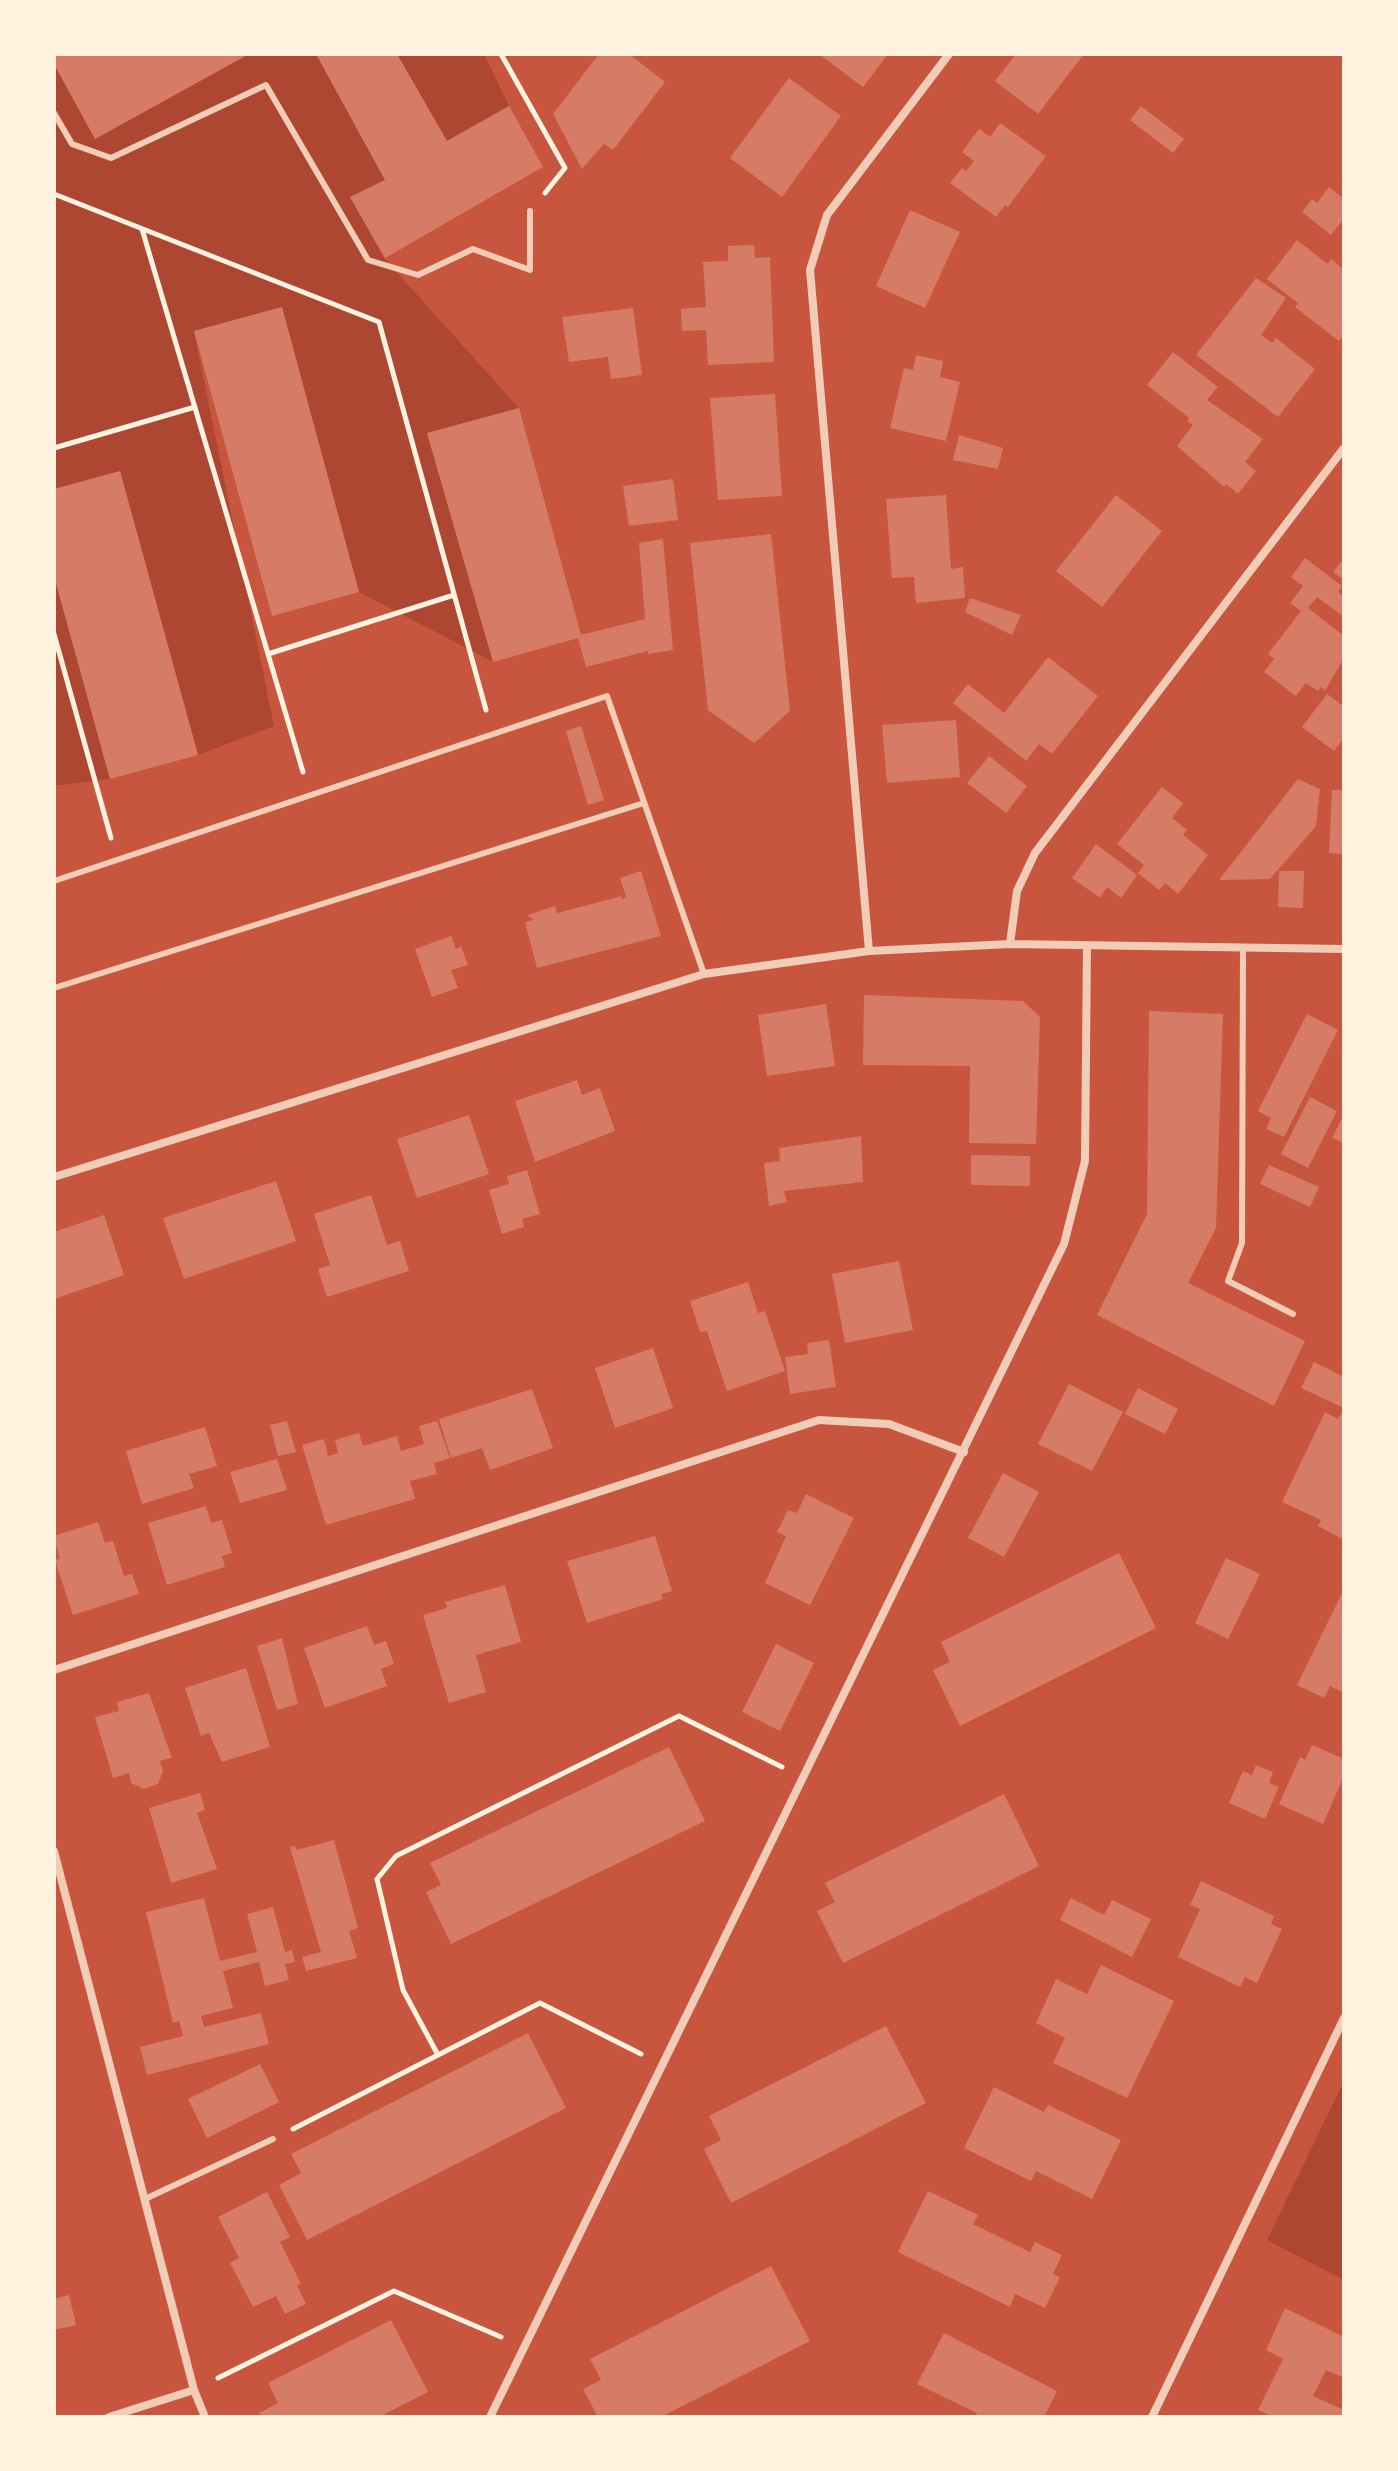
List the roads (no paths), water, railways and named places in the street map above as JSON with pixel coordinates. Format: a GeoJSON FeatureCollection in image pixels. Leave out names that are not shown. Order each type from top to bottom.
{"type":"FeatureCollection","features":[{"type":"Feature","properties":{"kind":"street"},"geometry":{"type":"LineString","coordinates":[[869,951],[810,270],[827,215],[949,54]]}},
{"type":"Feature","properties":{"kind":"street"},"geometry":{"type":"LineString","coordinates":[[1010,944],[1017,891],[1035,853],[1344,448]]}},
{"type":"Feature","properties":{"kind":"street"},"geometry":{"type":"LineString","coordinates":[[54,1177],[704,974],[869,951],[1010,944],[1344,949]]}},
{"type":"Feature","properties":{"kind":"street"},"geometry":{"type":"LineString","coordinates":[[490,2417],[1064,1244],[1085,1161],[1087,945]]}},
{"type":"Feature","properties":{"kind":"street"},"geometry":{"type":"LineString","coordinates":[[54,1670],[819,1420],[889,1424],[964,1452]]}},
{"type":"Feature","properties":{"kind":"street"},"geometry":{"type":"LineString","coordinates":[[54,1851],[194,2390],[205,2417]]}},
{"type":"Feature","properties":{"kind":"street"},"geometry":{"type":"LineString","coordinates":[[1152,2417],[1344,2018]]}},
{"type":"Feature","properties":{"kind":"street"},"geometry":{"type":"LineString","coordinates":[[109,2417],[194,2390]]}},
{"type":"Feature","properties":{"kind":"lane"},"geometry":{"type":"LineString","coordinates":[[54,113],[72,144],[111,158],[266,85],[368,260],[418,275],[473,249],[530,270],[530,211]]}},
{"type":"Feature","properties":{"kind":"lane"},"geometry":{"type":"LineString","coordinates":[[54,881],[607,696],[704,974]]}},
{"type":"Feature","properties":{"kind":"lane"},"geometry":{"type":"LineString","coordinates":[[54,988],[644,803]]}},
{"type":"Feature","properties":{"kind":"lane"},"geometry":{"type":"LineString","coordinates":[[1243,948],[1242,1243],[1228,1281],[1293,1314]]}},
{"type":"Feature","properties":{"kind":"lane"},"geometry":{"type":"LineString","coordinates":[[145,2199],[273,2139]]}}]}
